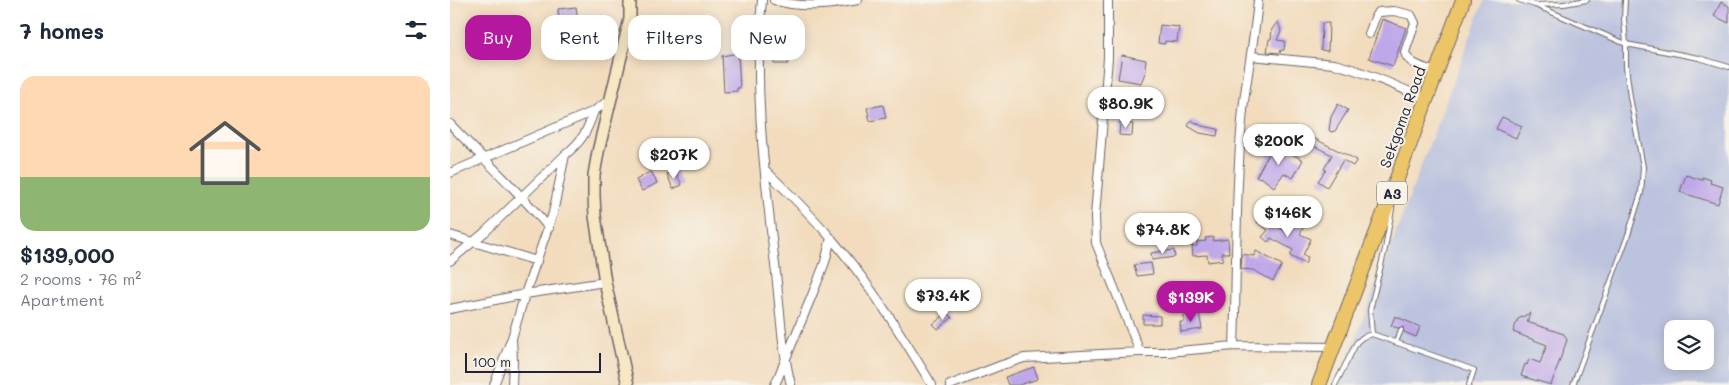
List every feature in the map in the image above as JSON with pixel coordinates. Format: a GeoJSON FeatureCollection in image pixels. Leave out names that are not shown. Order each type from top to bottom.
{"type":"FeatureCollection","features":[{"type":"Feature","properties":{"kind":"highway","name":"Sekgoma Road"},"geometry":{"type":"LineString","coordinates":[[1319,385],[1463,0]]}},
{"type":"Feature","properties":{"kind":"street"},"geometry":{"type":"LineString","coordinates":[[628,385],[605,282],[595,216],[594,175],[630,19],[630,0]]}},
{"type":"Feature","properties":{"kind":"street"},"geometry":{"type":"LineString","coordinates":[[762,0],[760,24],[760,126],[790,385]]}},
{"type":"Feature","properties":{"kind":"street"},"geometry":{"type":"LineString","coordinates":[[774,0],[812,6],[858,0]]}},
{"type":"Feature","properties":{"kind":"street"},"geometry":{"type":"LineString","coordinates":[[1108,0],[1108,58],[1095,216],[1096,243],[1140,352]]}},
{"type":"Feature","properties":{"kind":"street"},"geometry":{"type":"LineString","coordinates":[[1234,346],[1238,189],[1243,109],[1258,0]]}},
{"type":"Feature","properties":{"kind":"street"},"geometry":{"type":"LineString","coordinates":[[1369,34],[1379,12],[1394,11],[1411,15],[1416,23],[1405,52],[1406,56],[1410,62],[1436,72]]}},
{"type":"Feature","properties":{"kind":"street"},"geometry":{"type":"LineString","coordinates":[[1251,56],[1340,66],[1386,81],[1426,99]]}},
{"type":"Feature","properties":{"kind":"street"},"geometry":{"type":"LineString","coordinates":[[450,173],[594,111],[611,99]]}},
{"type":"Feature","properties":{"kind":"street"},"geometry":{"type":"LineString","coordinates":[[450,261],[475,242],[564,155],[578,144],[583,138],[594,111]]}},
{"type":"Feature","properties":{"kind":"street"},"geometry":{"type":"LineString","coordinates":[[450,124],[522,196],[549,228]]}},
{"type":"Feature","properties":{"kind":"street"},"geometry":{"type":"LineString","coordinates":[[494,385],[549,228],[564,155]]}},
{"type":"Feature","properties":{"kind":"street"},"geometry":{"type":"LineString","coordinates":[[766,171],[831,238],[864,280],[932,385]]}},
{"type":"Feature","properties":{"kind":"street"},"geometry":{"type":"LineString","coordinates":[[450,234],[537,261]]}},
{"type":"Feature","properties":{"kind":"street"},"geometry":{"type":"LineString","coordinates":[[775,385],[786,363],[820,276],[831,238]]}},
{"type":"Feature","properties":{"kind":"street"},"geometry":{"type":"LineString","coordinates":[[450,309],[525,294],[605,282]]}},
{"type":"Feature","properties":{"kind":"street"},"geometry":{"type":"LineString","coordinates":[[512,338],[514,361],[512,385]]}},
{"type":"Feature","properties":{"kind":"street"},"geometry":{"type":"LineString","coordinates":[[950,385],[1024,358],[1168,352],[1234,346],[1334,347]]}},
{"type":"Feature","properties":{"kind":"lane"},"geometry":{"type":"LineString","coordinates":[[1519,0],[1626,44],[1699,58],[1729,67]]}},
{"type":"Feature","properties":{"kind":"lane"},"geometry":{"type":"LineString","coordinates":[[1536,6],[1587,0]]}},
{"type":"Feature","properties":{"kind":"lane"},"geometry":{"type":"LineString","coordinates":[[1573,385],[1628,235],[1641,193],[1643,167],[1626,67],[1625,0]]}},
{"type":"Feature","properties":{"kind":"lane"},"geometry":{"type":"LineString","coordinates":[[1372,334],[1370,310],[1392,217],[1392,192]]}},
{"type":"Feature","properties":{"kind":"lane"},"geometry":{"type":"LineString","coordinates":[[1396,342],[1401,330]]}},
{"type":"Feature","properties":{"kind":"lane"},"geometry":{"type":"LineString","coordinates":[[1336,385],[1357,342],[1363,337],[1372,334],[1474,370],[1469,385]]}},
{"type":"Feature","properties":{"kind":"shaded area"},"geometry":{"type":"Polygon","coordinates":[[[1484,0],[1729,0],[1729,385],[1338,385],[1484,0]]]}},
{"type":"Feature","properties":{"kind":"building"},"geometry":{"type":"Polygon","coordinates":[[[1721,2],[1729,6],[1729,23],[1714,16],[1721,2]]]}},
{"type":"Feature","properties":{"kind":"building"},"geometry":{"type":"Polygon","coordinates":[[[576,7],[577,15],[558,15],[558,9],[576,7]]]}},
{"type":"Feature","properties":{"kind":"building"},"geometry":{"type":"Polygon","coordinates":[[[1382,19],[1406,28],[1393,66],[1369,58],[1382,19]]]}},
{"type":"Feature","properties":{"kind":"building"},"geometry":{"type":"Polygon","coordinates":[[[1278,21],[1281,31],[1277,40],[1285,41],[1284,50],[1281,50],[1280,53],[1267,52],[1272,29],[1278,21]]]}},
{"type":"Feature","properties":{"kind":"building"},"geometry":{"type":"Polygon","coordinates":[[[1322,23],[1329,23],[1328,51],[1321,50],[1322,23]]]}},
{"type":"Feature","properties":{"kind":"building"},"geometry":{"type":"Polygon","coordinates":[[[1160,25],[1179,27],[1177,42],[1165,41],[1165,44],[1158,43],[1160,25]]]}},
{"type":"Feature","properties":{"kind":"building"},"geometry":{"type":"Polygon","coordinates":[[[731,54],[731,60],[738,60],[740,88],[737,88],[737,91],[724,92],[722,56],[731,54]]]}},
{"type":"Feature","properties":{"kind":"building"},"geometry":{"type":"Polygon","coordinates":[[[1122,55],[1146,60],[1145,67],[1147,68],[1141,83],[1118,79],[1122,55]]]}},
{"type":"Feature","properties":{"kind":"building"},"geometry":{"type":"Polygon","coordinates":[[[774,60],[788,60],[788,64],[774,64],[774,60]]]}},
{"type":"Feature","properties":{"kind":"building"},"geometry":{"type":"Polygon","coordinates":[[[1338,104],[1348,110],[1335,131],[1331,132],[1329,130],[1331,117],[1338,104]]]}},
{"type":"Feature","properties":{"kind":"building"},"geometry":{"type":"Polygon","coordinates":[[[883,105],[886,118],[870,121],[867,108],[883,105]]]}},
{"type":"Feature","properties":{"kind":"building"},"geometry":{"type":"Polygon","coordinates":[[[1502,117],[1522,126],[1516,138],[1496,129],[1502,117]]]}},
{"type":"Feature","properties":{"kind":"building"},"geometry":{"type":"Polygon","coordinates":[[[1191,120],[1202,126],[1218,129],[1217,136],[1200,133],[1188,126],[1191,120]]]}},
{"type":"Feature","properties":{"kind":"building"},"geometry":{"type":"Polygon","coordinates":[[[1120,122],[1133,124],[1132,136],[1119,135],[1120,122]]]}},
{"type":"Feature","properties":{"kind":"building"},"geometry":{"type":"Polygon","coordinates":[[[1313,138],[1357,160],[1353,166],[1343,160],[1327,187],[1318,181],[1326,170],[1324,169],[1332,155],[1310,144],[1313,138]]]}},
{"type":"Feature","properties":{"kind":"building"},"geometry":{"type":"Polygon","coordinates":[[[1274,144],[1303,160],[1293,178],[1284,173],[1274,187],[1262,178],[1256,177],[1274,144]]]}},
{"type":"Feature","properties":{"kind":"building"},"geometry":{"type":"Polygon","coordinates":[[[706,146],[706,154],[690,156],[689,148],[706,146]]]}},
{"type":"Feature","properties":{"kind":"building"},"geometry":{"type":"Polygon","coordinates":[[[651,171],[657,183],[642,191],[636,180],[651,171]]]}},
{"type":"Feature","properties":{"kind":"building"},"geometry":{"type":"Polygon","coordinates":[[[675,171],[682,185],[673,189],[667,174],[675,171]]]}},
{"type":"Feature","properties":{"kind":"building"},"geometry":{"type":"Polygon","coordinates":[[[1686,175],[1702,180],[1702,177],[1711,180],[1710,183],[1723,187],[1718,204],[1680,192],[1686,175]]]}},
{"type":"Feature","properties":{"kind":"building"},"geometry":{"type":"Polygon","coordinates":[[[1261,216],[1287,233],[1293,222],[1303,228],[1300,234],[1311,239],[1303,255],[1308,257],[1305,264],[1290,256],[1293,250],[1271,238],[1268,242],[1262,237],[1268,230],[1257,222],[1261,216]]]}},
{"type":"Feature","properties":{"kind":"building"},"geometry":{"type":"Polygon","coordinates":[[[1213,237],[1213,241],[1228,239],[1229,253],[1222,253],[1223,260],[1208,262],[1207,255],[1193,256],[1192,246],[1197,246],[1197,242],[1206,241],[1205,238],[1213,237]]]}},
{"type":"Feature","properties":{"kind":"building"},"geometry":{"type":"Polygon","coordinates":[[[1174,250],[1175,257],[1152,260],[1151,253],[1174,250]]]}},
{"type":"Feature","properties":{"kind":"building"},"geometry":{"type":"Polygon","coordinates":[[[1256,251],[1282,265],[1273,281],[1253,270],[1241,269],[1242,254],[1254,256],[1256,251]]]}},
{"type":"Feature","properties":{"kind":"building"},"geometry":{"type":"Polygon","coordinates":[[[1151,263],[1153,274],[1137,276],[1134,265],[1151,263]]]}},
{"type":"Feature","properties":{"kind":"building"},"geometry":{"type":"Polygon","coordinates":[[[913,285],[928,292],[936,302],[930,306],[913,285]]]}},
{"type":"Feature","properties":{"kind":"building"},"geometry":{"type":"Polygon","coordinates":[[[947,313],[952,318],[938,329],[933,324],[947,313]]]}},
{"type":"Feature","properties":{"kind":"building"},"geometry":{"type":"Polygon","coordinates":[[[1199,313],[1202,329],[1181,332],[1180,322],[1184,322],[1184,315],[1199,313]]]}},
{"type":"Feature","properties":{"kind":"building"},"geometry":{"type":"Polygon","coordinates":[[[1530,313],[1527,322],[1564,334],[1567,340],[1551,385],[1521,376],[1529,359],[1540,363],[1547,345],[1513,332],[1518,319],[1530,313]]]}},
{"type":"Feature","properties":{"kind":"building"},"geometry":{"type":"Polygon","coordinates":[[[1143,315],[1160,316],[1160,324],[1143,324],[1143,315]]]}},
{"type":"Feature","properties":{"kind":"building"},"geometry":{"type":"Polygon","coordinates":[[[1395,316],[1420,327],[1416,337],[1404,332],[1403,327],[1391,326],[1395,316]]]}},
{"type":"Feature","properties":{"kind":"building"},"geometry":{"type":"Polygon","coordinates":[[[1034,367],[1038,379],[1019,385],[1008,385],[1005,377],[1034,367]]]}}]}
